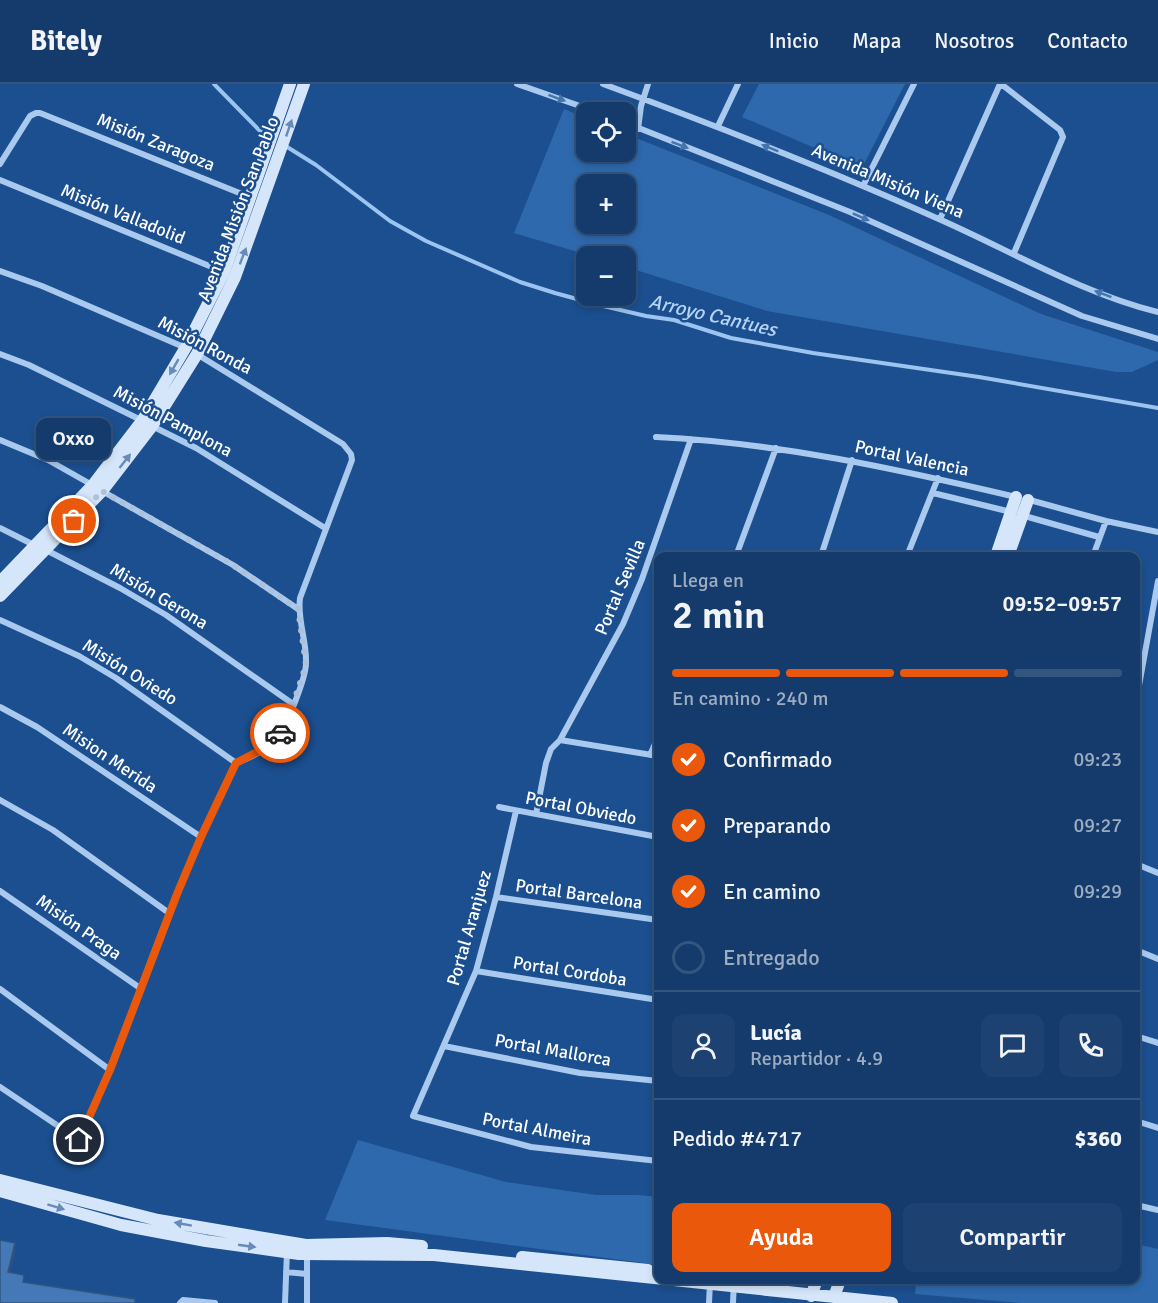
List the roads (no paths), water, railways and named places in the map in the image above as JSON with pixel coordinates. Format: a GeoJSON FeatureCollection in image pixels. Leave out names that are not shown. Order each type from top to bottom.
{"type":"FeatureCollection","features":[{"type":"Feature","properties":{"kind":"main road","name":"Avenida Misión San Pablo"},"geometry":{"type":"LineString","coordinates":[[0,596],[40,548],[97,488],[197,354],[258,200],[296,86]]}},
{"type":"Feature","properties":{"kind":"main road","name":"Avenida Misión San Pablo"},"geometry":{"type":"LineString","coordinates":[[147,423],[186,347],[230,275]]}},
{"type":"Feature","properties":{"kind":"main road"},"geometry":{"type":"LineString","coordinates":[[1009,552],[1022,499]]}},
{"type":"Feature","properties":{"kind":"main road"},"geometry":{"type":"LineString","coordinates":[[998,552],[1017,514]]}},
{"type":"Feature","properties":{"kind":"main road","name":"Avenida Misión San Pablo"},"geometry":{"type":"LineString","coordinates":[[0,582],[40,548]]}},
{"type":"Feature","properties":{"kind":"main road"},"geometry":{"type":"LineString","coordinates":[[0,1180],[158,1220],[287,1247]]}},
{"type":"Feature","properties":{"kind":"main road"},"geometry":{"type":"LineString","coordinates":[[0,1191],[121,1225],[206,1241],[434,1255],[654,1277]]}},
{"type":"Feature","properties":{"kind":"main road"},"geometry":{"type":"LineString","coordinates":[[307,1249],[387,1244],[429,1246],[654,1271]]}},
{"type":"Feature","properties":{"kind":"main road"},"geometry":{"type":"LineString","coordinates":[[761,1284],[837,1289],[892,1303]]}},
{"type":"Feature","properties":{"kind":"street"},"geometry":{"type":"LineString","coordinates":[[517,84],[576,105]]}},
{"type":"Feature","properties":{"kind":"street","name":"Avenida Misión Viena"},"geometry":{"type":"LineString","coordinates":[[603,84],[718,126],[940,219],[1082,285],[1158,312]]}},
{"type":"Feature","properties":{"kind":"street"},"geometry":{"type":"LineString","coordinates":[[648,84],[642,98],[638,129],[850,212],[1082,316],[1158,339]]}},
{"type":"Feature","properties":{"kind":"street"},"geometry":{"type":"LineString","coordinates":[[718,126],[738,84]]}},
{"type":"Feature","properties":{"kind":"street"},"geometry":{"type":"LineString","coordinates":[[863,186],[914,84]]}},
{"type":"Feature","properties":{"kind":"street"},"geometry":{"type":"LineString","coordinates":[[940,219],[1000,84],[1060,130],[1063,137],[1014,253]]}},
{"type":"Feature","properties":{"kind":"street","name":"Misión Zaragoza"},"geometry":{"type":"LineString","coordinates":[[0,164],[26,123],[36,113],[47,114],[258,200]]}},
{"type":"Feature","properties":{"kind":"street","name":"Misión Valladolid"},"geometry":{"type":"LineString","coordinates":[[0,180],[230,275]]}},
{"type":"Feature","properties":{"kind":"street","name":"Misión Ronda"},"geometry":{"type":"LineString","coordinates":[[0,271],[42,286],[186,347],[343,444],[351,454],[351,467],[325,528]]}},
{"type":"Feature","properties":{"kind":"street","name":"Misión Pamplona"},"geometry":{"type":"LineString","coordinates":[[0,354],[29,365],[196,448],[325,528]]}},
{"type":"Feature","properties":{"kind":"street","name":"Portal Valencia"},"geometry":{"type":"LineString","coordinates":[[656,437],[776,448],[852,460],[938,478],[1158,532]]}},
{"type":"Feature","properties":{"kind":"street","name":"Portal Sevilla"},"geometry":{"type":"LineString","coordinates":[[536,814],[551,749],[560,740],[600,669],[631,606],[691,439]]}},
{"type":"Feature","properties":{"kind":"street"},"geometry":{"type":"LineString","coordinates":[[0,440],[48,460],[233,565],[298,609]]}},
{"type":"Feature","properties":{"kind":"street"},"geometry":{"type":"LineString","coordinates":[[737,552],[776,448]]}},
{"type":"Feature","properties":{"kind":"street"},"geometry":{"type":"LineString","coordinates":[[822,552],[852,460]]}},
{"type":"Feature","properties":{"kind":"street"},"geometry":{"type":"LineString","coordinates":[[910,552],[938,478]]}},
{"type":"Feature","properties":{"kind":"street"},"geometry":{"type":"LineString","coordinates":[[933,493],[1099,537]]}},
{"type":"Feature","properties":{"kind":"street"},"geometry":{"type":"LineString","coordinates":[[1094,552],[1106,521]]}},
{"type":"Feature","properties":{"kind":"street","name":"Misión Gerona"},"geometry":{"type":"LineString","coordinates":[[0,528],[120,588],[166,615],[293,704]]}},
{"type":"Feature","properties":{"kind":"street"},"geometry":{"type":"LineString","coordinates":[[0,1086],[79,1140],[110,1070],[169,913],[236,763],[262,750],[277,739],[293,704],[306,665],[298,609],[300,598],[325,528]]}},
{"type":"Feature","properties":{"kind":"street"},"geometry":{"type":"LineString","coordinates":[[1140,680],[1158,581]]}},
{"type":"Feature","properties":{"kind":"street","name":"Misión Oviedo"},"geometry":{"type":"LineString","coordinates":[[0,620],[79,656],[116,678],[236,763]]}},
{"type":"Feature","properties":{"kind":"street","name":"Mision Merida"},"geometry":{"type":"LineString","coordinates":[[0,707],[37,727],[201,837]]}},
{"type":"Feature","properties":{"kind":"street"},"geometry":{"type":"LineString","coordinates":[[560,740],[654,756]]}},
{"type":"Feature","properties":{"kind":"street"},"geometry":{"type":"LineString","coordinates":[[650,755],[654,746]]}},
{"type":"Feature","properties":{"kind":"street"},"geometry":{"type":"LineString","coordinates":[[0,800],[53,830],[169,913]]}},
{"type":"Feature","properties":{"kind":"street","name":"Portal Obviedo"},"geometry":{"type":"LineString","coordinates":[[499,807],[654,836]]}},
{"type":"Feature","properties":{"kind":"street","name":"Portal Aranjuez"},"geometry":{"type":"LineString","coordinates":[[413,1116],[476,971],[516,811]]}},
{"type":"Feature","properties":{"kind":"street"},"geometry":{"type":"LineString","coordinates":[[1140,866],[1158,873]]}},
{"type":"Feature","properties":{"kind":"street","name":"Misión Praga"},"geometry":{"type":"LineString","coordinates":[[0,891],[140,988]]}},
{"type":"Feature","properties":{"kind":"street","name":"Portal Barcelona"},"geometry":{"type":"LineString","coordinates":[[496,897],[654,919]]}},
{"type":"Feature","properties":{"kind":"street"},"geometry":{"type":"LineString","coordinates":[[1140,952],[1158,959]]}},
{"type":"Feature","properties":{"kind":"street","name":"Portal Cordoba"},"geometry":{"type":"LineString","coordinates":[[476,971],[654,999]]}},
{"type":"Feature","properties":{"kind":"street"},"geometry":{"type":"LineString","coordinates":[[0,989],[110,1070]]}},
{"type":"Feature","properties":{"kind":"street"},"geometry":{"type":"LineString","coordinates":[[1140,1037],[1158,1043]]}},
{"type":"Feature","properties":{"kind":"street","name":"Portal Mallorca"},"geometry":{"type":"LineString","coordinates":[[444,1046],[580,1073],[654,1081]]}},
{"type":"Feature","properties":{"kind":"street","name":"Portal Almeira"},"geometry":{"type":"LineString","coordinates":[[413,1116],[531,1147],[654,1161]]}},
{"type":"Feature","properties":{"kind":"street"},"geometry":{"type":"LineString","coordinates":[[1140,1122],[1158,1128]]}},
{"type":"Feature","properties":{"kind":"street"},"geometry":{"type":"LineString","coordinates":[[1140,1206],[1158,1210]]}},
{"type":"Feature","properties":{"kind":"street"},"geometry":{"type":"LineString","coordinates":[[285,1303],[287,1247]]}},
{"type":"Feature","properties":{"kind":"street"},"geometry":{"type":"LineString","coordinates":[[307,1249],[307,1303]]}},
{"type":"Feature","properties":{"kind":"street"},"geometry":{"type":"LineString","coordinates":[[286,1272],[307,1274]]}},
{"type":"Feature","properties":{"kind":"street"},"geometry":{"type":"LineString","coordinates":[[709,1303],[710,1284]]}},
{"type":"Feature","properties":{"kind":"street"},"geometry":{"type":"LineString","coordinates":[[733,1303],[734,1284]]}},
{"type":"Feature","properties":{"kind":"street"},"geometry":{"type":"LineString","coordinates":[[180,1303],[183,1300],[215,1303]]}},
{"type":"Feature","properties":{"kind":"waterway","name":"Arroyo Cantues"},"geometry":{"type":"LineString","coordinates":[[214,84],[260,131],[269,137]]}},
{"type":"Feature","properties":{"kind":"waterway","name":"Arroyo Cantues"},"geometry":{"type":"LineString","coordinates":[[284,145],[316,165],[390,221],[426,241],[520,282],[555,293],[646,316],[674,320],[731,338],[1158,408]]}},
{"type":"Feature","properties":{"kind":"place","name":"Oxxo"},"geometry":{"type":"Point","coordinates":[74,521]}}]}
